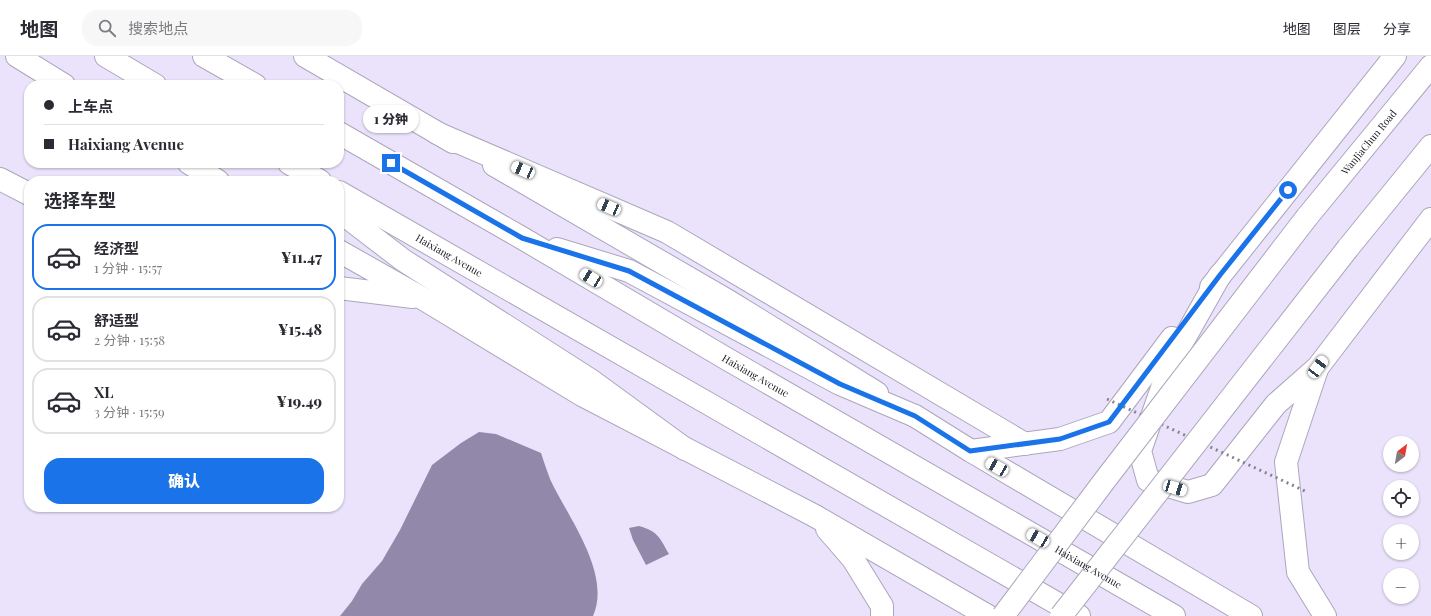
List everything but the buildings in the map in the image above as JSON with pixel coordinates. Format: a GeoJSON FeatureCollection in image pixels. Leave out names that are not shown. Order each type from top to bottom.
{"type":"FeatureCollection","features":[{"type":"Feature","properties":{"kind":"main road"},"geometry":{"type":"LineString","coordinates":[[17,56],[56,80]]}},
{"type":"Feature","properties":{"kind":"main road"},"geometry":{"type":"LineString","coordinates":[[106,56],[147,80]]}},
{"type":"Feature","properties":{"kind":"main road"},"geometry":{"type":"LineString","coordinates":[[204,56],[246,80]]}},
{"type":"Feature","properties":{"kind":"main road"},"geometry":{"type":"LineString","coordinates":[[305,56],[730,302],[970,451],[1251,616]]}},
{"type":"Feature","properties":{"kind":"main road"},"geometry":{"type":"LineString","coordinates":[[970,451],[1060,439],[1109,422],[1220,275],[1394,56]]}},
{"type":"Feature","properties":{"kind":"main road","name":"WanJiaChun Road"},"geometry":{"type":"LineString","coordinates":[[1003,616],[1105,480],[1307,217],[1431,66]]}},
{"type":"Feature","properties":{"kind":"main road"},"geometry":{"type":"LineString","coordinates":[[437,133],[667,232],[1025,444]]}},
{"type":"Feature","properties":{"kind":"main road","name":"Haixiang Avenue"},"geometry":{"type":"LineString","coordinates":[[344,136],[522,238],[720,355],[1174,616]]}},
{"type":"Feature","properties":{"kind":"main road"},"geometry":{"type":"LineString","coordinates":[[1061,616],[1348,248],[1431,146]]}},
{"type":"Feature","properties":{"kind":"main road"},"geometry":{"type":"LineString","coordinates":[[197,168],[210,176]]}},
{"type":"Feature","properties":{"kind":"main road"},"geometry":{"type":"LineString","coordinates":[[283,168],[294,176]]}},
{"type":"Feature","properties":{"kind":"main road"},"geometry":{"type":"LineString","coordinates":[[298,168],[311,176]]}},
{"type":"Feature","properties":{"kind":"main road"},"geometry":{"type":"LineString","coordinates":[[0,179],[24,191]]}},
{"type":"Feature","properties":{"kind":"main road","name":"Haixiang Avenue"},"geometry":{"type":"LineString","coordinates":[[344,195],[1079,616]]}},
{"type":"Feature","properties":{"kind":"main road"},"geometry":{"type":"LineString","coordinates":[[344,215],[403,260],[589,379],[686,450]]}},
{"type":"Feature","properties":{"kind":"main road"},"geometry":{"type":"LineString","coordinates":[[1220,275],[1171,362],[1140,451],[1148,480],[1188,492],[1212,485],[1276,404],[1318,367],[1431,219]]}},
{"type":"Feature","properties":{"kind":"main road"},"geometry":{"type":"LineString","coordinates":[[522,238],[629,271],[840,384],[915,416]]}},
{"type":"Feature","properties":{"kind":"main road"},"geometry":{"type":"LineString","coordinates":[[344,254],[422,298],[582,395],[815,516],[988,616]]}},
{"type":"Feature","properties":{"kind":"main road"},"geometry":{"type":"LineString","coordinates":[[344,289],[422,298]]}},
{"type":"Feature","properties":{"kind":"main road"},"geometry":{"type":"LineString","coordinates":[[1318,367],[1286,462],[1298,572],[1326,616]]}},
{"type":"Feature","properties":{"kind":"main road"},"geometry":{"type":"LineString","coordinates":[[815,516],[853,559],[880,613]]}},
{"type":"Feature","properties":{"kind":"shaded area"},"geometry":{"type":"Polygon","coordinates":[[[479,432],[496,434],[541,453],[550,479],[585,545],[592,564],[597,582],[597,599],[593,616],[340,616],[352,601],[362,584],[382,561],[400,530],[432,465],[461,443],[479,432]]]}},
{"type":"Feature","properties":{"kind":"shaded area"},"geometry":{"type":"Polygon","coordinates":[[[639,526],[655,533],[669,554],[646,565],[633,540],[629,528],[639,526]]]}},
{"type":"Feature","properties":{"kind":"railway"},"geometry":{"type":"LineString","coordinates":[[1107,399],[1305,491]]}},
{"type":"Feature","properties":{"kind":"route"},"geometry":{"type":"LineString","coordinates":[[391,163],[522,238],[629,271],[840,384],[915,416],[970,451],[1060,439],[1109,422],[1220,275],[1288,190]]}}]}
